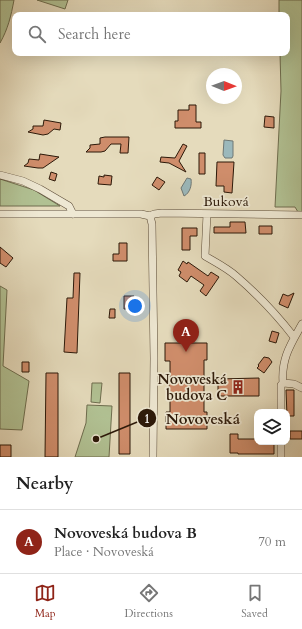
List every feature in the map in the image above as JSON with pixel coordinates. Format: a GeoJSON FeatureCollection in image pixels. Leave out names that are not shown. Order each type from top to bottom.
{"type":"FeatureCollection","features":[{"type":"Feature","properties":{"kind":"street"},"geometry":{"type":"LineString","coordinates":[[0,175],[22,181],[40,189],[69,206],[73,214]]}},
{"type":"Feature","properties":{"kind":"street","name":"Buková"},"geometry":{"type":"LineString","coordinates":[[0,214],[141,214],[150,216],[160,213],[302,215]]}},
{"type":"Feature","properties":{"kind":"street"},"geometry":{"type":"LineString","coordinates":[[208,214],[205,256],[235,275],[253,291],[294,337]]}},
{"type":"Feature","properties":{"kind":"street"},"geometry":{"type":"LineString","coordinates":[[150,216],[152,224],[154,358],[153,457]]}},
{"type":"Feature","properties":{"kind":"street"},"geometry":{"type":"LineString","coordinates":[[281,409],[283,366],[294,337],[302,324]]}},
{"type":"Feature","properties":{"kind":"street"},"geometry":{"type":"LineString","coordinates":[[283,383],[294,384],[302,388]]}},
{"type":"Feature","properties":{"kind":"street"},"geometry":{"type":"LineString","coordinates":[[281,445],[281,457]]}},
{"type":"Feature","properties":{"kind":"green space"},"geometry":{"type":"Polygon","coordinates":[[[0,0],[14,0],[9,22],[0,43],[0,0]]]}},
{"type":"Feature","properties":{"kind":"green space"},"geometry":{"type":"Polygon","coordinates":[[[37,0],[68,0],[65,9],[37,0]]]}},
{"type":"Feature","properties":{"kind":"green space"},"geometry":{"type":"Polygon","coordinates":[[[279,0],[302,0],[302,212],[298,212],[295,207],[275,207],[281,91],[280,56],[290,56],[290,12],[279,12],[279,0]]]}},
{"type":"Feature","properties":{"kind":"green space"},"geometry":{"type":"Polygon","coordinates":[[[0,179],[34,190],[60,206],[0,206],[0,179]]]}},
{"type":"Feature","properties":{"kind":"green space"},"geometry":{"type":"Polygon","coordinates":[[[0,286],[7,290],[3,366],[29,381],[22,430],[0,429],[0,286]]]}},
{"type":"Feature","properties":{"kind":"green space"},"geometry":{"type":"Polygon","coordinates":[[[92,383],[102,383],[100,403],[91,402],[92,383]]]}},
{"type":"Feature","properties":{"kind":"green space"},"geometry":{"type":"Polygon","coordinates":[[[87,405],[112,406],[109,457],[75,457],[86,423],[87,405]]]}},
{"type":"Feature","properties":{"kind":"water"},"geometry":{"type":"Polygon","coordinates":[[[224,140],[233,141],[232,158],[225,158],[223,155],[224,140]]]}},
{"type":"Feature","properties":{"kind":"water"},"geometry":{"type":"Polygon","coordinates":[[[187,178],[191,179],[191,186],[188,193],[184,196],[181,188],[187,178]]]}},
{"type":"Feature","properties":{"kind":"building"},"geometry":{"type":"Polygon","coordinates":[[[189,105],[196,105],[196,122],[201,122],[201,128],[175,128],[175,121],[178,121],[178,110],[189,110],[189,105]]]}},
{"type":"Feature","properties":{"kind":"building"},"geometry":{"type":"Polygon","coordinates":[[[265,116],[274,117],[274,128],[264,127],[265,116]]]}},
{"type":"Feature","properties":{"kind":"building"},"geometry":{"type":"Polygon","coordinates":[[[44,120],[61,123],[60,130],[54,129],[48,134],[43,135],[28,132],[33,129],[33,126],[43,126],[44,120]]]}},
{"type":"Feature","properties":{"kind":"building"},"geometry":{"type":"Polygon","coordinates":[[[129,137],[128,153],[120,153],[121,144],[111,144],[105,151],[101,152],[86,152],[90,148],[90,145],[100,144],[100,138],[129,137]]]}},
{"type":"Feature","properties":{"kind":"building"},"geometry":{"type":"Polygon","coordinates":[[[183,144],[187,146],[179,161],[186,172],[169,163],[160,162],[161,157],[175,158],[183,144]]]}},
{"type":"Feature","properties":{"kind":"building"},"geometry":{"type":"Polygon","coordinates":[[[199,153],[205,153],[205,174],[199,174],[199,153]]]}},
{"type":"Feature","properties":{"kind":"building"},"geometry":{"type":"Polygon","coordinates":[[[40,154],[59,157],[43,168],[24,166],[28,163],[29,159],[39,160],[40,154]]]}},
{"type":"Feature","properties":{"kind":"building"},"geometry":{"type":"Polygon","coordinates":[[[217,162],[234,162],[232,193],[224,192],[224,186],[216,186],[217,162]]]}},
{"type":"Feature","properties":{"kind":"building"},"geometry":{"type":"Polygon","coordinates":[[[51,172],[57,174],[55,181],[49,179],[51,172]]]}},
{"type":"Feature","properties":{"kind":"building"},"geometry":{"type":"Polygon","coordinates":[[[104,175],[112,176],[111,185],[98,184],[99,176],[104,177],[104,175]]]}},
{"type":"Feature","properties":{"kind":"building"},"geometry":{"type":"Polygon","coordinates":[[[157,177],[165,182],[159,190],[152,185],[157,177]]]}},
{"type":"Feature","properties":{"kind":"building"},"geometry":{"type":"Polygon","coordinates":[[[230,222],[245,222],[246,233],[214,233],[214,227],[230,227],[230,222]]]}},
{"type":"Feature","properties":{"kind":"building"},"geometry":{"type":"Polygon","coordinates":[[[259,226],[272,226],[272,234],[259,234],[259,226]]]}},
{"type":"Feature","properties":{"kind":"building"},"geometry":{"type":"Polygon","coordinates":[[[182,228],[197,228],[197,236],[190,236],[190,250],[182,250],[182,228]]]}},
{"type":"Feature","properties":{"kind":"building"},"geometry":{"type":"Polygon","coordinates":[[[119,243],[127,243],[127,261],[113,261],[113,254],[119,254],[119,243]]]}},
{"type":"Feature","properties":{"kind":"building"},"geometry":{"type":"Polygon","coordinates":[[[0,247],[13,258],[6,267],[0,263],[0,247]]]}},
{"type":"Feature","properties":{"kind":"building"},"geometry":{"type":"Polygon","coordinates":[[[183,261],[187,264],[188,262],[208,276],[211,272],[219,277],[206,296],[200,291],[204,285],[191,276],[187,282],[179,276],[181,272],[178,270],[183,261]]]}},
{"type":"Feature","properties":{"kind":"building"},"geometry":{"type":"Polygon","coordinates":[[[74,273],[80,273],[77,353],[64,352],[67,298],[73,298],[74,273]]]}},
{"type":"Feature","properties":{"kind":"building"},"geometry":{"type":"Polygon","coordinates":[[[294,293],[288,308],[279,304],[283,294],[288,296],[294,293]]]}},
{"type":"Feature","properties":{"kind":"building"},"geometry":{"type":"Polygon","coordinates":[[[124,296],[134,296],[135,309],[124,309],[124,296]]]}},
{"type":"Feature","properties":{"kind":"building"},"geometry":{"type":"Polygon","coordinates":[[[110,309],[115,309],[115,318],[109,318],[110,309]]]}},
{"type":"Feature","properties":{"kind":"building"},"geometry":{"type":"Polygon","coordinates":[[[272,331],[279,333],[276,343],[269,341],[272,331]]]}},
{"type":"Feature","properties":{"kind":"building"},"geometry":{"type":"Polygon","coordinates":[[[165,343],[207,343],[207,360],[204,360],[204,412],[207,412],[207,429],[166,429],[166,412],[170,412],[170,361],[165,361],[165,343]]]}},
{"type":"Feature","properties":{"kind":"building"},"geometry":{"type":"Polygon","coordinates":[[[264,357],[269,358],[272,362],[264,373],[257,368],[264,357]]]}},
{"type":"Feature","properties":{"kind":"building"},"geometry":{"type":"Polygon","coordinates":[[[22,362],[29,362],[29,372],[22,372],[22,362]]]}},
{"type":"Feature","properties":{"kind":"building"},"geometry":{"type":"Polygon","coordinates":[[[46,373],[58,373],[58,457],[45,457],[46,373]]]}},
{"type":"Feature","properties":{"kind":"building"},"geometry":{"type":"Polygon","coordinates":[[[119,373],[130,373],[130,454],[119,454],[119,373]]]}},
{"type":"Feature","properties":{"kind":"building","name":"Novoveská budova C"},"geometry":{"type":"Polygon","coordinates":[[[259,378],[259,396],[218,396],[218,379],[259,378]]]}},
{"type":"Feature","properties":{"kind":"building"},"geometry":{"type":"Polygon","coordinates":[[[286,390],[294,390],[294,416],[290,416],[290,409],[287,409],[286,390]]]}},
{"type":"Feature","properties":{"kind":"building"},"geometry":{"type":"Polygon","coordinates":[[[290,431],[302,431],[302,439],[290,439],[290,431]]]}},
{"type":"Feature","properties":{"kind":"building"},"geometry":{"type":"Polygon","coordinates":[[[230,434],[238,434],[238,439],[254,439],[254,445],[274,445],[274,454],[230,453],[230,434]]]}},
{"type":"Feature","properties":{"kind":"building"},"geometry":{"type":"Polygon","coordinates":[[[0,445],[11,445],[11,457],[0,457],[0,445]]]}},
{"type":"Feature","properties":{"kind":"place","name":"Novoveská budova B"},"geometry":{"type":"Point","coordinates":[186,352]}},
{"type":"Feature","properties":{"kind":"place","name":"Novoveská budova C"},"geometry":{"type":"Point","coordinates":[238,387]}},
{"type":"Feature","properties":{"kind":"place","name":"Novoveská"},"geometry":{"type":"Point","coordinates":[96,439]}}]}
